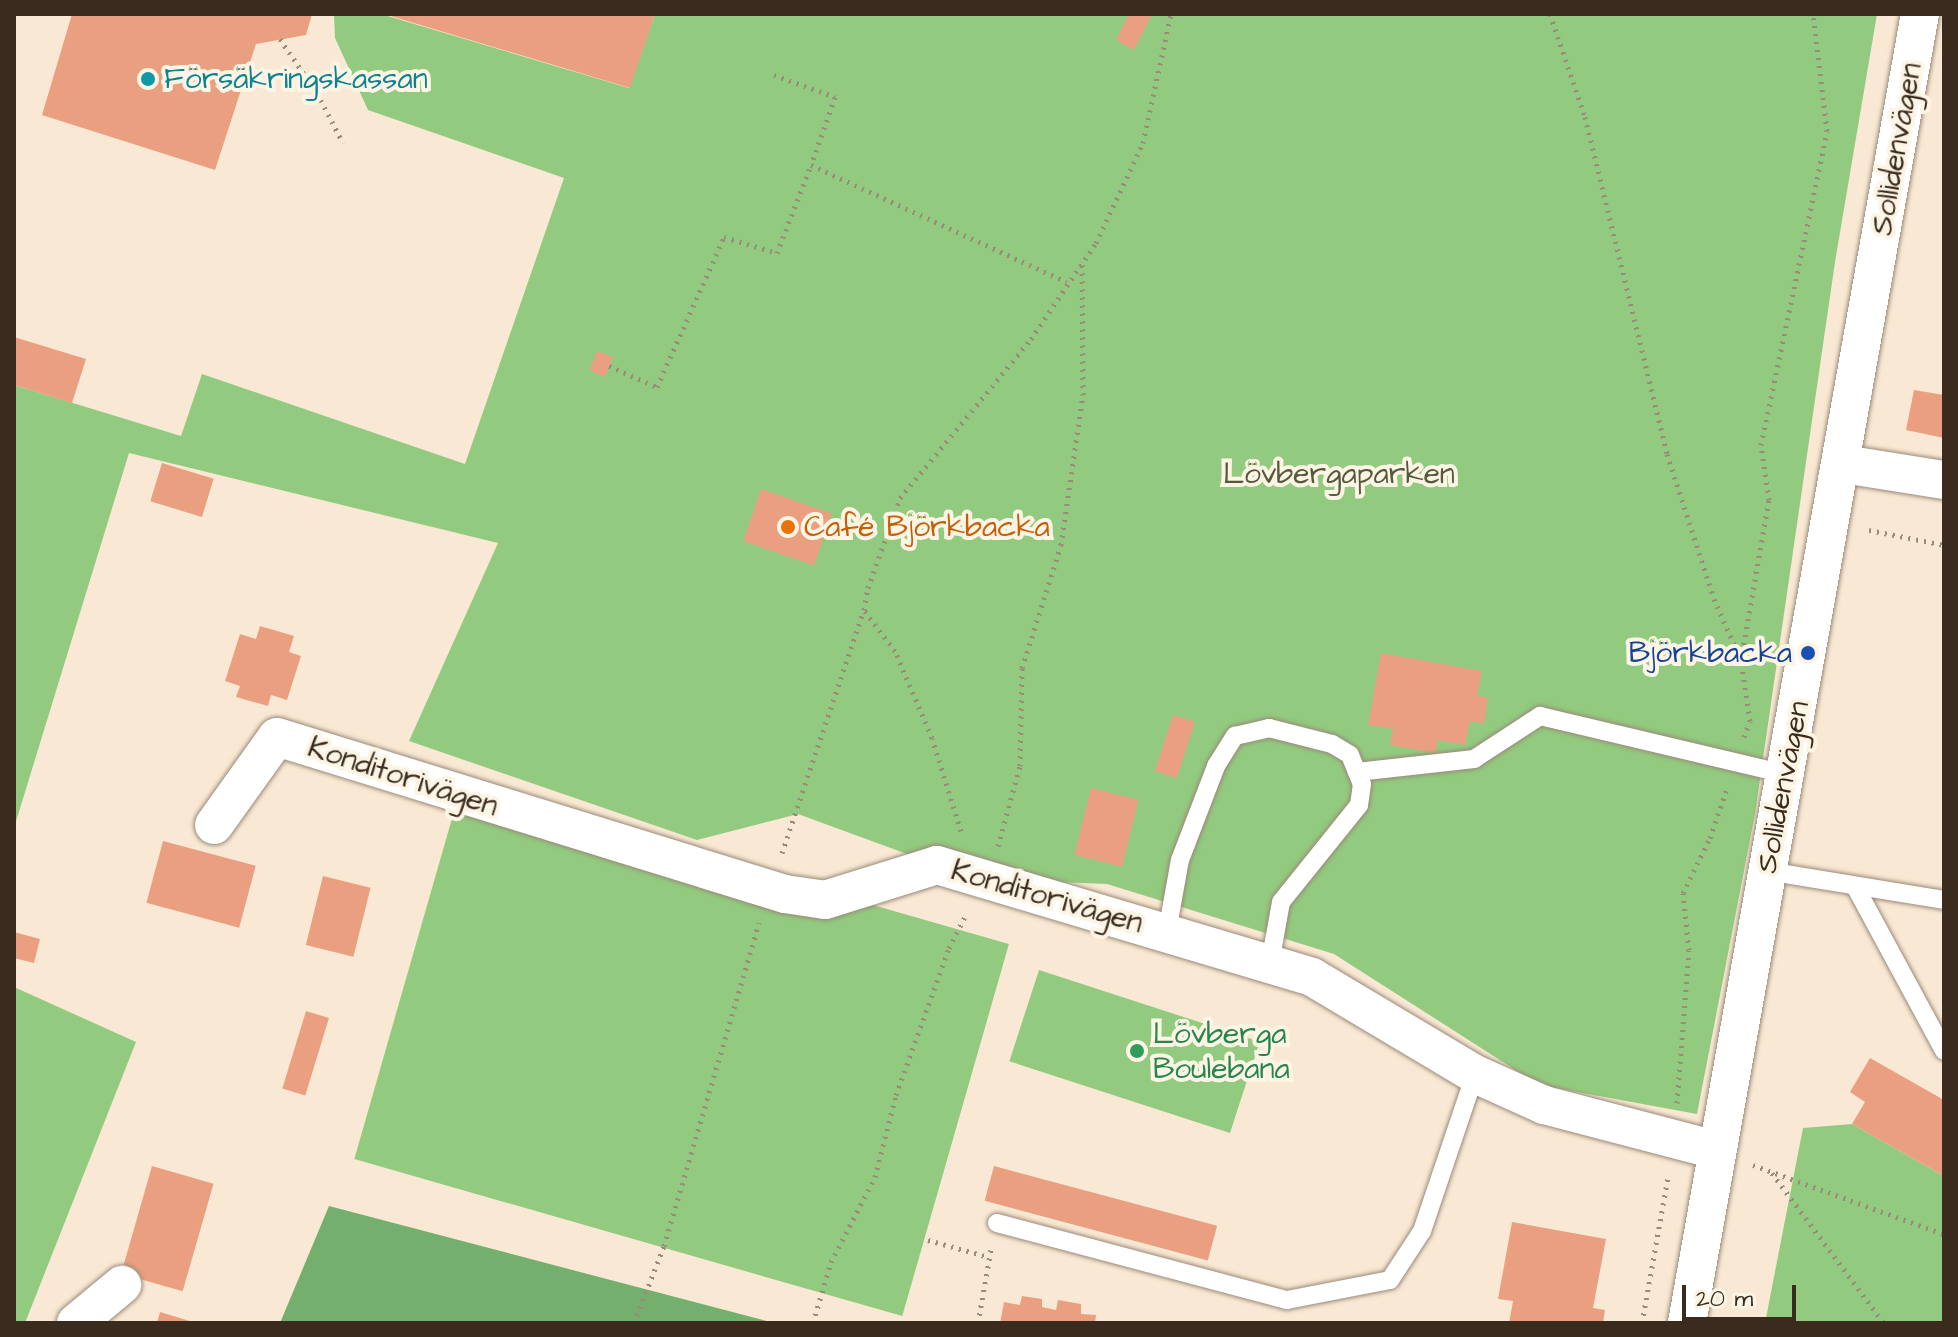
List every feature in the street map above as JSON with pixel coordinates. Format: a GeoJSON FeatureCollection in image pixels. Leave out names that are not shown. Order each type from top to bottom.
{"type":"FeatureCollection","features":[{"type":"Feature","properties":{"kind":"street","name":"Sollidenvägen"},"geometry":{"type":"LineString","coordinates":[[1687,1323],[1843,464],[1920,14]]}},
{"type":"Feature","properties":{"kind":"street"},"geometry":{"type":"LineString","coordinates":[[1843,464],[1944,480]]}},
{"type":"Feature","properties":{"kind":"street","name":"Konditorivägen"},"geometry":{"type":"LineString","coordinates":[[214,825],[277,737],[769,889],[825,900],[937,865],[987,873],[1312,977],[1475,1074],[1544,1105],[1716,1150]]}},
{"type":"Feature","properties":{"kind":"street"},"geometry":{"type":"LineString","coordinates":[[76,1323],[122,1285]]}},
{"type":"Feature","properties":{"kind":"lane"},"geometry":{"type":"LineString","coordinates":[[1357,772],[1474,759],[1540,716],[1786,774]]}},
{"type":"Feature","properties":{"kind":"lane"},"geometry":{"type":"LineString","coordinates":[[1167,932],[1180,860],[1216,766],[1235,736],[1269,728],[1332,744],[1350,755],[1362,784],[1359,805],[1281,902],[1270,963]]}},
{"type":"Feature","properties":{"kind":"lane"},"geometry":{"type":"LineString","coordinates":[[1767,871],[1944,900]]}},
{"type":"Feature","properties":{"kind":"lane"},"geometry":{"type":"LineString","coordinates":[[1856,888],[1944,1051]]}},
{"type":"Feature","properties":{"kind":"lane"},"geometry":{"type":"LineString","coordinates":[[997,1223],[1287,1300],[1390,1280],[1422,1231],[1475,1074]]}},
{"type":"Feature","properties":{"kind":"path"},"geometry":{"type":"LineString","coordinates":[[634,1323],[664,1246],[769,889],[900,498],[1031,339],[1066,282],[1096,243],[1143,143],[1171,14]]}},
{"type":"Feature","properties":{"kind":"path"},"geometry":{"type":"LineString","coordinates":[[1550,14],[1585,117],[1667,454],[1714,599],[1741,660],[1750,721],[1710,838],[1683,893],[1689,950],[1675,1138],[1642,1323]]}},
{"type":"Feature","properties":{"kind":"path"},"geometry":{"type":"LineString","coordinates":[[1741,660],[1769,500],[1761,445],[1827,131],[1813,14]]}},
{"type":"Feature","properties":{"kind":"path"},"geometry":{"type":"LineString","coordinates":[[280,39],[317,93],[343,143]]}},
{"type":"Feature","properties":{"kind":"path"},"geometry":{"type":"LineString","coordinates":[[609,366],[657,387],[724,237],[777,253],[835,97],[774,75]]}},
{"type":"Feature","properties":{"kind":"path"},"geometry":{"type":"LineString","coordinates":[[811,165],[1066,282]]}},
{"type":"Feature","properties":{"kind":"path"},"geometry":{"type":"LineString","coordinates":[[813,1323],[831,1262],[875,1177],[896,1095],[949,948],[987,873],[1020,766],[1022,668],[1061,545],[1083,395],[1082,262]]}},
{"type":"Feature","properties":{"kind":"path"},"geometry":{"type":"LineString","coordinates":[[1869,530],[1944,545]]}},
{"type":"Feature","properties":{"kind":"path"},"geometry":{"type":"LineString","coordinates":[[864,610],[895,651],[932,738],[948,803],[965,841],[987,873]]}},
{"type":"Feature","properties":{"kind":"path"},"geometry":{"type":"LineString","coordinates":[[1716,1150],[1944,1234]]}},
{"type":"Feature","properties":{"kind":"path"},"geometry":{"type":"LineString","coordinates":[[1772,1172],[1884,1323]]}},
{"type":"Feature","properties":{"kind":"path"},"geometry":{"type":"LineString","coordinates":[[978,1323],[997,1223]]}},
{"type":"Feature","properties":{"kind":"path"},"geometry":{"type":"LineString","coordinates":[[928,1240],[989,1257]]}},
{"type":"Feature","properties":{"kind":"green space","name":"Lövbergaparken"},"geometry":{"type":"Polygon","coordinates":[[[334,14],[381,14],[629,88],[655,14],[1877,14],[1835,262],[1755,814],[1697,1114],[1539,1085],[1334,954],[1107,884],[1000,880],[937,865],[798,814],[697,840],[409,741],[498,543],[129,453],[14,828],[14,385],[181,436],[202,374],[465,464],[564,178],[368,110],[335,38],[334,14]]]}},
{"type":"Feature","properties":{"kind":"green space"},"geometry":{"type":"Polygon","coordinates":[[[461,787],[1009,944],[902,1316],[354,1159],[461,787]]]}},
{"type":"Feature","properties":{"kind":"green space","name":"Lövberga Boulebana"},"geometry":{"type":"Polygon","coordinates":[[[1039,970],[1260,1042],[1230,1133],[1009,1061],[1039,970]]]}},
{"type":"Feature","properties":{"kind":"green space"},"geometry":{"type":"Polygon","coordinates":[[[14,987],[136,1042],[25,1323],[14,1323],[14,987]]]}},
{"type":"Feature","properties":{"kind":"green space"},"geometry":{"type":"Polygon","coordinates":[[[1852,1124],[1944,1176],[1944,1323],[1765,1323],[1803,1128],[1852,1124]]]}},
{"type":"Feature","properties":{"kind":"green space"},"geometry":{"type":"Polygon","coordinates":[[[329,1206],[774,1323],[280,1323],[329,1206]]]}},
{"type":"Feature","properties":{"kind":"building","name":"Försäkringskassan"},"geometry":{"type":"Polygon","coordinates":[[[72,14],[312,14],[306,35],[256,44],[215,170],[42,115],[72,14]]]}},
{"type":"Feature","properties":{"kind":"building","name":"Försäkringskassan"},"geometry":{"type":"Polygon","coordinates":[[[384,14],[655,14],[630,88],[384,14]]]}},
{"type":"Feature","properties":{"kind":"building"},"geometry":{"type":"Polygon","coordinates":[[[1129,14],[1151,16],[1134,50],[1116,40],[1129,14]]]}},
{"type":"Feature","properties":{"kind":"building"},"geometry":{"type":"Polygon","coordinates":[[[14,337],[86,359],[72,403],[14,385],[14,337]]]}},
{"type":"Feature","properties":{"kind":"building"},"geometry":{"type":"Polygon","coordinates":[[[597,351],[613,357],[605,377],[589,371],[597,351]]]}},
{"type":"Feature","properties":{"kind":"building"},"geometry":{"type":"Polygon","coordinates":[[[1914,390],[1944,395],[1944,438],[1906,430],[1914,390]]]}},
{"type":"Feature","properties":{"kind":"building"},"geometry":{"type":"Polygon","coordinates":[[[162,463],[214,479],[202,517],[150,501],[162,463]]]}},
{"type":"Feature","properties":{"kind":"building","name":"Café Björkbacka"},"geometry":{"type":"Polygon","coordinates":[[[761,489],[832,513],[814,565],[743,541],[761,489]]]}},
{"type":"Feature","properties":{"kind":"building"},"geometry":{"type":"Polygon","coordinates":[[[260,626],[294,636],[289,652],[301,656],[287,700],[271,695],[268,706],[236,697],[240,686],[225,681],[240,634],[256,639],[260,626]]]}},
{"type":"Feature","properties":{"kind":"building"},"geometry":{"type":"Polygon","coordinates":[[[1381,653],[1482,671],[1477,696],[1488,698],[1484,724],[1470,721],[1465,745],[1438,740],[1435,753],[1390,745],[1393,729],[1368,725],[1381,653]]]}},
{"type":"Feature","properties":{"kind":"building"},"geometry":{"type":"Polygon","coordinates":[[[1173,715],[1195,722],[1177,778],[1155,771],[1173,715]]]}},
{"type":"Feature","properties":{"kind":"building"},"geometry":{"type":"Polygon","coordinates":[[[1091,788],[1139,800],[1122,867],[1074,855],[1091,788]]]}},
{"type":"Feature","properties":{"kind":"building"},"geometry":{"type":"Polygon","coordinates":[[[163,841],[256,866],[239,928],[146,903],[163,841]]]}},
{"type":"Feature","properties":{"kind":"building"},"geometry":{"type":"Polygon","coordinates":[[[323,876],[371,888],[353,957],[306,945],[323,876]]]}},
{"type":"Feature","properties":{"kind":"building"},"geometry":{"type":"Polygon","coordinates":[[[14,932],[40,939],[34,963],[14,958],[14,932]]]}},
{"type":"Feature","properties":{"kind":"building"},"geometry":{"type":"Polygon","coordinates":[[[306,1011],[329,1018],[305,1095],[282,1088],[306,1011]]]}},
{"type":"Feature","properties":{"kind":"building"},"geometry":{"type":"Polygon","coordinates":[[[1870,1058],[1944,1100],[1944,1176],[1852,1124],[1865,1102],[1850,1092],[1870,1058]]]}},
{"type":"Feature","properties":{"kind":"building"},"geometry":{"type":"Polygon","coordinates":[[[152,1166],[214,1184],[183,1291],[121,1274],[152,1166]]]}},
{"type":"Feature","properties":{"kind":"building"},"geometry":{"type":"Polygon","coordinates":[[[994,1166],[1217,1226],[1208,1261],[985,1201],[994,1166]]]}},
{"type":"Feature","properties":{"kind":"building"},"geometry":{"type":"Polygon","coordinates":[[[1512,1222],[1606,1239],[1593,1308],[1605,1310],[1603,1323],[1509,1323],[1513,1301],[1498,1299],[1512,1222]]]}},
{"type":"Feature","properties":{"kind":"building"},"geometry":{"type":"Polygon","coordinates":[[[1022,1296],[1042,1299],[1042,1307],[1056,1310],[1058,1300],[1081,1304],[1081,1314],[1096,1315],[1095,1323],[1000,1323],[1004,1302],[1020,1305],[1022,1296]]]}},
{"type":"Feature","properties":{"kind":"building"},"geometry":{"type":"Polygon","coordinates":[[[160,1312],[193,1322],[193,1323],[157,1323],[160,1312]]]}},
{"type":"Feature","properties":{"kind":"place","name":"Försäkringskassan"},"geometry":{"type":"Point","coordinates":[148,79]}},
{"type":"Feature","properties":{"kind":"place","name":"Café Björkbacka"},"geometry":{"type":"Point","coordinates":[788,527]}},
{"type":"Feature","properties":{"kind":"place","name":"Björkbacka"},"geometry":{"type":"Point","coordinates":[1808,653]}},
{"type":"Feature","properties":{"kind":"place","name":"Lövberga Boulebana"},"geometry":{"type":"Point","coordinates":[1137,1051]}}]}
